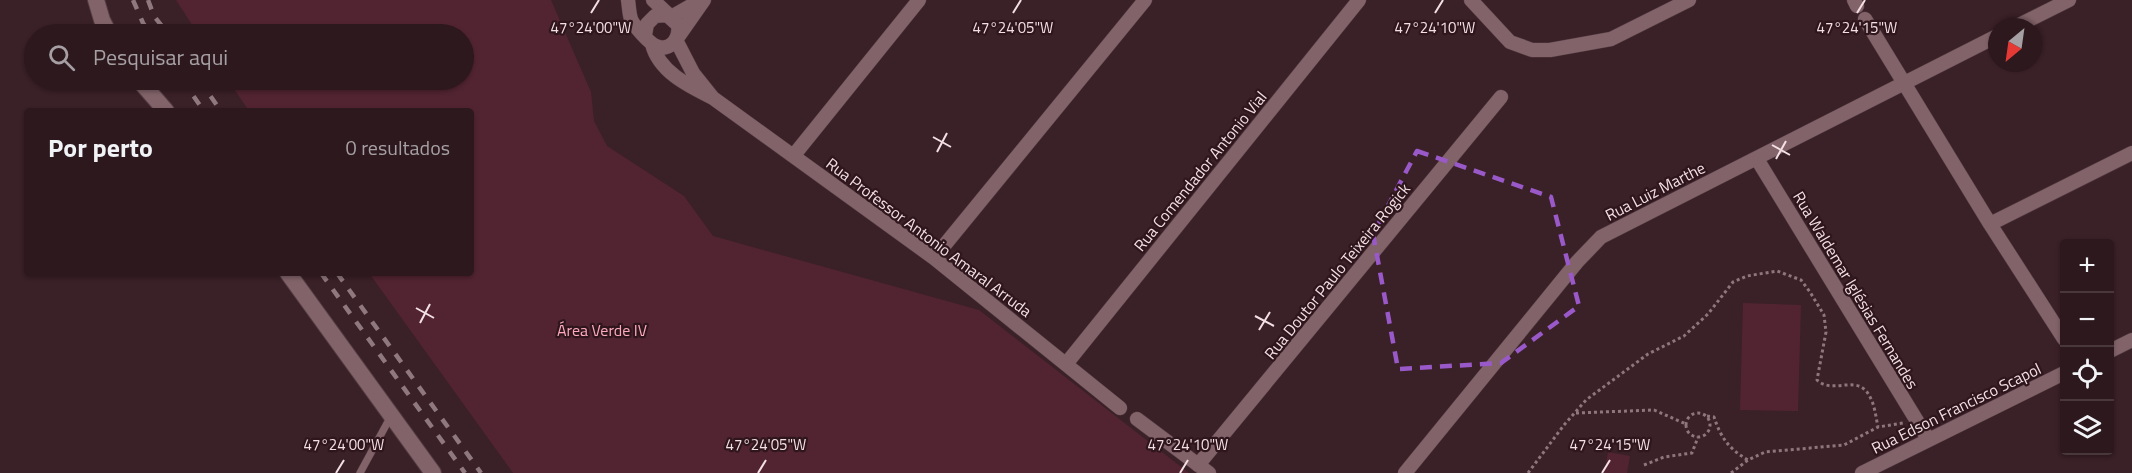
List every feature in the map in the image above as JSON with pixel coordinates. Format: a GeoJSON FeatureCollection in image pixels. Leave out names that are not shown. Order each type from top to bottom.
{"type":"FeatureCollection","features":[{"type":"Feature","properties":{"kind":"street"},"geometry":{"type":"LineString","coordinates":[[96,0],[104,24]]}},
{"type":"Feature","properties":{"kind":"street"},"geometry":{"type":"LineString","coordinates":[[628,0],[630,18],[648,40],[663,66],[692,88],[713,98]]}},
{"type":"Feature","properties":{"kind":"street"},"geometry":{"type":"LineString","coordinates":[[653,0],[678,25],[676,40],[693,73],[713,98]]}},
{"type":"Feature","properties":{"kind":"street"},"geometry":{"type":"LineString","coordinates":[[648,40],[647,24],[655,16],[661,14],[671,17],[703,0]]}},
{"type":"Feature","properties":{"kind":"street"},"geometry":{"type":"LineString","coordinates":[[648,40],[663,48],[673,44],[703,0]]}},
{"type":"Feature","properties":{"kind":"street"},"geometry":{"type":"LineString","coordinates":[[794,155],[919,0]]}},
{"type":"Feature","properties":{"kind":"street"},"geometry":{"type":"LineString","coordinates":[[934,258],[1145,0]]}},
{"type":"Feature","properties":{"kind":"street","name":"Rua Comendador Antonio Vial"},"geometry":{"type":"LineString","coordinates":[[1066,364],[1359,0]]}},
{"type":"Feature","properties":{"kind":"street"},"geometry":{"type":"LineString","coordinates":[[1471,0],[1510,42],[1532,50],[1550,50],[1611,39],[1689,0]]}},
{"type":"Feature","properties":{"kind":"street"},"geometry":{"type":"LineString","coordinates":[[2033,18],[2069,0]]}},
{"type":"Feature","properties":{"kind":"street"},"geometry":{"type":"LineString","coordinates":[[1865,19],[1990,224],[2060,333]]}},
{"type":"Feature","properties":{"kind":"street","name":"Rua Luiz Marthe"},"geometry":{"type":"LineString","coordinates":[[1405,473],[1577,262],[1600,237],[1988,40]]}},
{"type":"Feature","properties":{"kind":"street"},"geometry":{"type":"LineString","coordinates":[[148,90],[163,108]]}},
{"type":"Feature","properties":{"kind":"street","name":"Rua Doutor Paulo Teixeira Rogick"},"geometry":{"type":"LineString","coordinates":[[1203,469],[1501,97]]}},
{"type":"Feature","properties":{"kind":"street","name":"Rua Professor Antonio Amaral Arruda"},"geometry":{"type":"LineString","coordinates":[[713,98],[934,258],[1120,408]]}},
{"type":"Feature","properties":{"kind":"street"},"geometry":{"type":"LineString","coordinates":[[1990,224],[2132,153]]}},
{"type":"Feature","properties":{"kind":"street","name":"Rua Waldemar Iglésias Fernandes"},"geometry":{"type":"LineString","coordinates":[[1757,159],[1928,439]]}},
{"type":"Feature","properties":{"kind":"street"},"geometry":{"type":"LineString","coordinates":[[290,276],[433,473]]}},
{"type":"Feature","properties":{"kind":"street"},"geometry":{"type":"LineString","coordinates":[[2114,349],[2132,340]]}},
{"type":"Feature","properties":{"kind":"street","name":"Rua Edson Francisco Scapol"},"geometry":{"type":"LineString","coordinates":[[1862,473],[2060,375]]}},
{"type":"Feature","properties":{"kind":"street"},"geometry":{"type":"LineString","coordinates":[[1137,419],[1203,469]]}},
{"type":"Feature","properties":{"kind":"lane"},"geometry":{"type":"LineString","coordinates":[[360,473],[391,416]]}},
{"type":"Feature","properties":{"kind":"path"},"geometry":{"type":"LineString","coordinates":[[1528,473],[1586,400],[1639,360],[1692,330],[1733,282],[1747,276],[1778,271],[1801,280],[1824,315],[1826,332],[1817,380],[1827,386],[1852,385],[1866,389],[1872,400],[1878,427]]}},
{"type":"Feature","properties":{"kind":"path"},"geometry":{"type":"LineString","coordinates":[[1574,414],[1654,410],[1686,424],[1691,434],[1699,436],[1706,434],[1710,427],[1707,416]]}},
{"type":"Feature","properties":{"kind":"path"},"geometry":{"type":"LineString","coordinates":[[1686,424],[1689,417],[1696,413],[1713,417],[1732,450],[1748,460]]}},
{"type":"Feature","properties":{"kind":"path"},"geometry":{"type":"LineString","coordinates":[[1731,473],[1748,460],[1766,452],[1844,445],[1878,427],[1916,421]]}},
{"type":"Feature","properties":{"kind":"path"},"geometry":{"type":"LineString","coordinates":[[1644,465],[1664,457],[1692,453],[1699,436]]}},
{"type":"Feature","properties":{"kind":"highlighted area"},"geometry":{"type":"Polygon","coordinates":[[[1417,151],[1551,197],[1579,306],[1501,363],[1398,369],[1373,234],[1417,151]]]}},
{"type":"Feature","properties":{"kind":"green space","name":"Área Verde IV"},"geometry":{"type":"Polygon","coordinates":[[[176,0],[551,0],[591,92],[594,121],[607,146],[684,196],[713,236],[979,310],[1189,473],[513,473],[371,276],[474,276],[474,108],[247,108],[235,90],[474,90],[474,24],[192,24],[176,0]]]}},
{"type":"Feature","properties":{"kind":"green space"},"geometry":{"type":"Polygon","coordinates":[[[1743,303],[1801,305],[1798,411],[1740,410],[1743,303]]]}},
{"type":"Feature","properties":{"kind":"green space"},"geometry":{"type":"Polygon","coordinates":[[[1608,452],[1630,456],[1627,473],[1604,473],[1608,452]]]}},
{"type":"Feature","properties":{"kind":"railway"},"geometry":{"type":"LineString","coordinates":[[133,0],[144,24]]}},
{"type":"Feature","properties":{"kind":"railway"},"geometry":{"type":"LineString","coordinates":[[148,0],[154,16],[160,24]]}},
{"type":"Feature","properties":{"kind":"railway"},"geometry":{"type":"LineString","coordinates":[[189,90],[202,108]]}},
{"type":"Feature","properties":{"kind":"railway"},"geometry":{"type":"LineString","coordinates":[[206,90],[219,108]]}},
{"type":"Feature","properties":{"kind":"railway"},"geometry":{"type":"LineString","coordinates":[[323,276],[465,473]]}},
{"type":"Feature","properties":{"kind":"railway"},"geometry":{"type":"LineString","coordinates":[[339,276],[481,473]]}}]}
